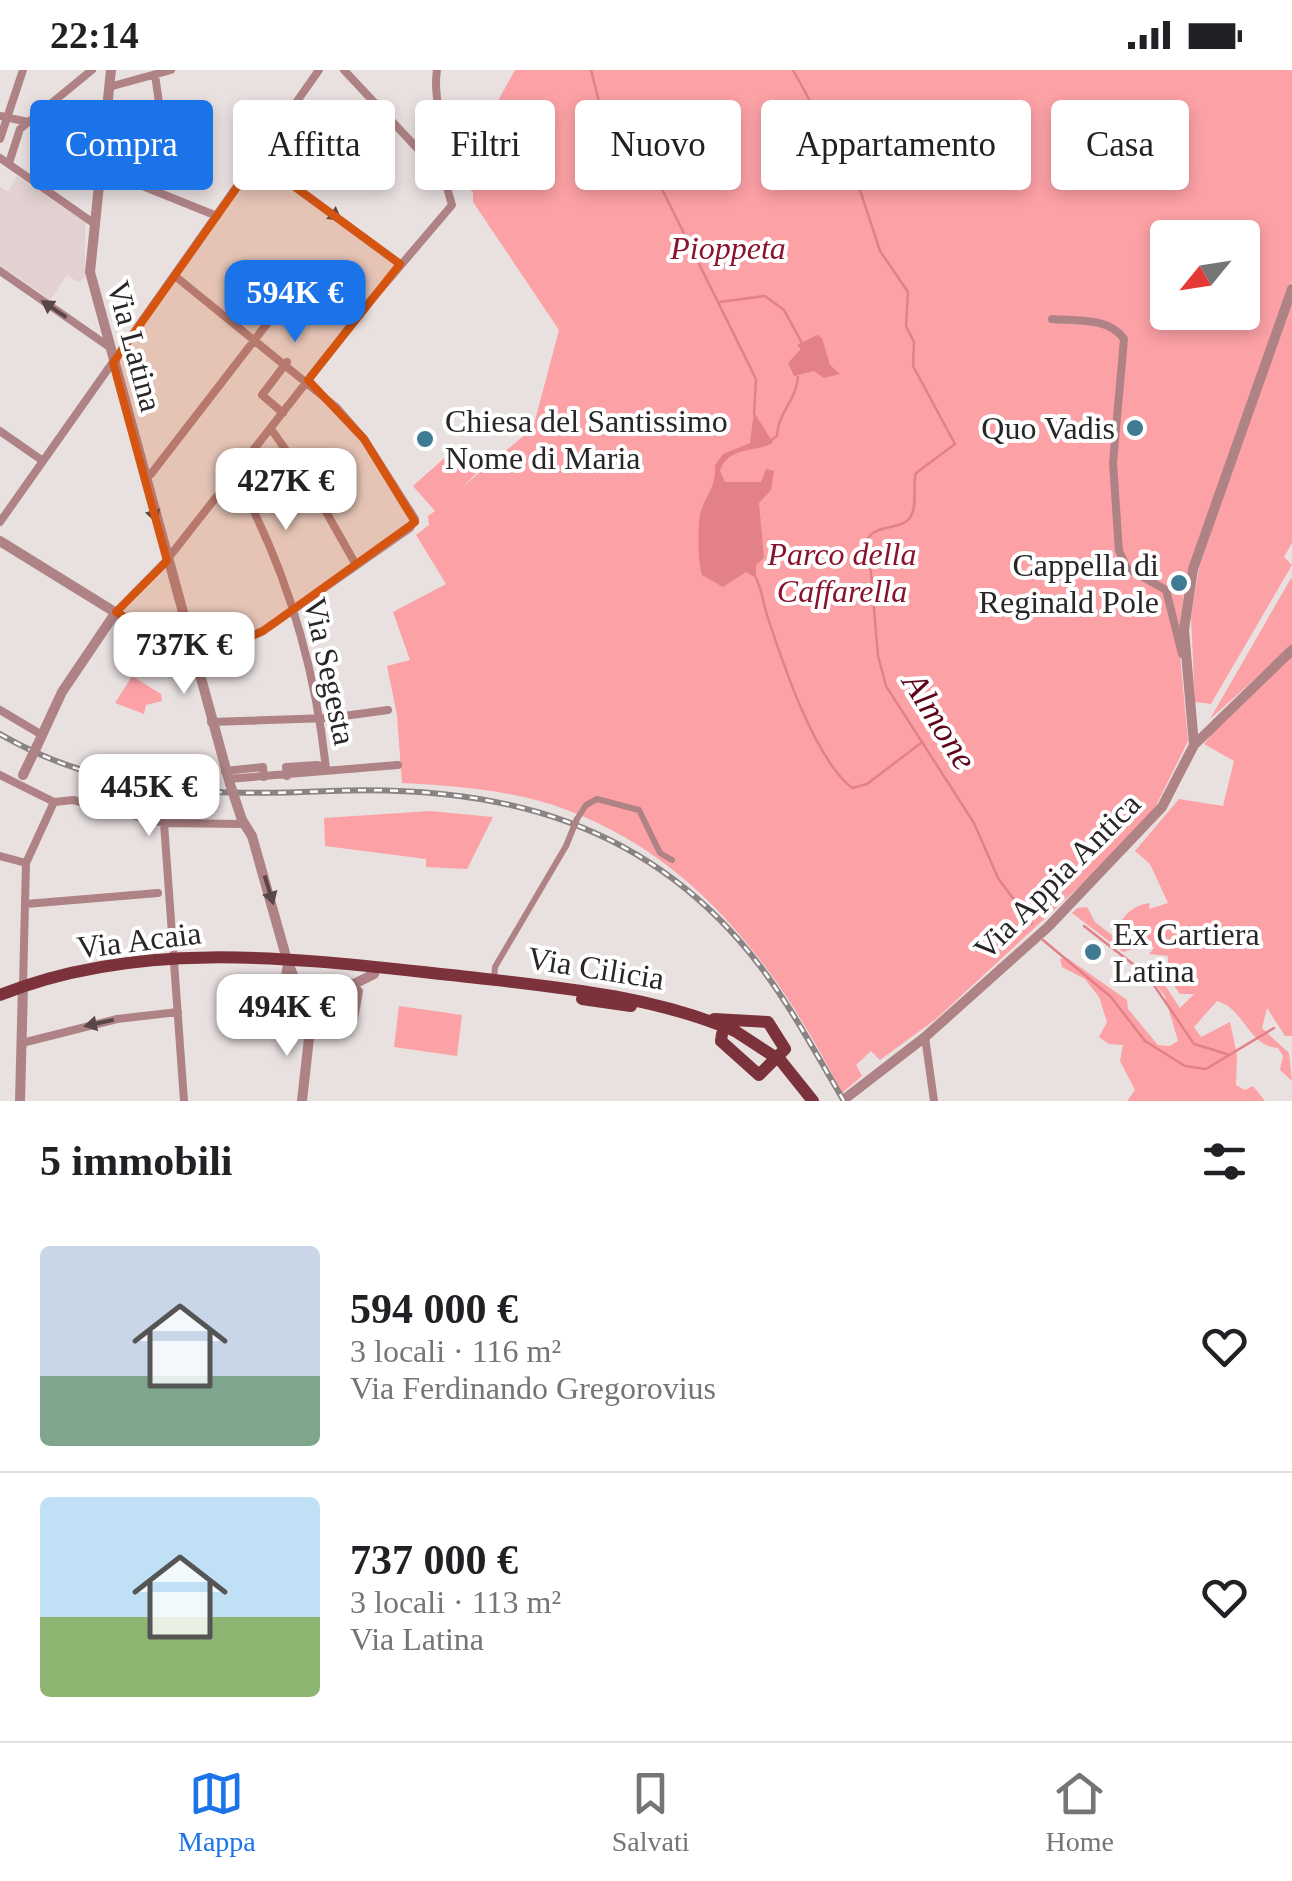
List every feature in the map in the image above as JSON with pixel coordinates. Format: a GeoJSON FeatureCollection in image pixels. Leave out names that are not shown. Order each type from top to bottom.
{"type":"FeatureCollection","features":[{"type":"Feature","properties":{"kind":"main road","name":"Via Acaia"},"geometry":{"type":"LineString","coordinates":[[0,995],[23,986],[173,959],[287,960],[338,967]]}},
{"type":"Feature","properties":{"kind":"main road","name":"Via Cilicia"},"geometry":{"type":"LineString","coordinates":[[338,967],[494,980],[620,996],[708,1020],[775,1067],[803,1101]]}},
{"type":"Feature","properties":{"kind":"main road","name":"Via Cilicia"},"geometry":{"type":"LineString","coordinates":[[338,967],[636,1007],[730,1035],[781,1060],[813,1101]]}},
{"type":"Feature","properties":{"kind":"main road"},"geometry":{"type":"LineString","coordinates":[[708,1020],[765,1022],[785,1048],[759,1075],[720,1041],[730,1035]]}},
{"type":"Feature","properties":{"kind":"street"},"geometry":{"type":"LineString","coordinates":[[0,139],[4,117],[23,70]]}},
{"type":"Feature","properties":{"kind":"street"},"geometry":{"type":"LineString","coordinates":[[92,70],[28,122],[4,160],[92,222]]}},
{"type":"Feature","properties":{"kind":"street","name":"Via Latina"},"geometry":{"type":"LineString","coordinates":[[110,70],[90,272],[195,661]]}},
{"type":"Feature","properties":{"kind":"street"},"geometry":{"type":"LineString","coordinates":[[109,88],[171,70]]}},
{"type":"Feature","properties":{"kind":"street"},"geometry":{"type":"LineString","coordinates":[[298,100],[319,70]]}},
{"type":"Feature","properties":{"kind":"street"},"geometry":{"type":"LineString","coordinates":[[344,70],[415,147]]}},
{"type":"Feature","properties":{"kind":"street"},"geometry":{"type":"LineString","coordinates":[[437,70],[437,100]]}},
{"type":"Feature","properties":{"kind":"street"},"geometry":{"type":"LineString","coordinates":[[155,75],[159,100]]}},
{"type":"Feature","properties":{"kind":"street"},"geometry":{"type":"LineString","coordinates":[[4,117],[28,122]]}},
{"type":"Feature","properties":{"kind":"street"},"geometry":{"type":"LineString","coordinates":[[151,190],[217,216]]}},
{"type":"Feature","properties":{"kind":"street"},"geometry":{"type":"LineString","coordinates":[[0,522],[235,190]]}},
{"type":"Feature","properties":{"kind":"street"},"geometry":{"type":"LineString","coordinates":[[299,190],[400,264]]}},
{"type":"Feature","properties":{"kind":"street"},"geometry":{"type":"LineString","coordinates":[[21,779],[62,692],[116,612],[166,561],[400,264],[452,206],[450,190]]}},
{"type":"Feature","properties":{"kind":"street"},"geometry":{"type":"LineString","coordinates":[[0,272],[108,346]]}},
{"type":"Feature","properties":{"kind":"street"},"geometry":{"type":"LineString","coordinates":[[175,276],[308,380],[364,439],[415,522],[247,640],[195,661]]}},
{"type":"Feature","properties":{"kind":"street"},"geometry":{"type":"LineString","coordinates":[[1194,745],[1184,630],[1193,569],[1292,289]]}},
{"type":"Feature","properties":{"kind":"street"},"geometry":{"type":"LineString","coordinates":[[151,474],[290,294]]}},
{"type":"Feature","properties":{"kind":"street"},"geometry":{"type":"LineString","coordinates":[[1052,319],[1100,323],[1115,328],[1124,339],[1113,463],[1119,551],[1128,568],[1166,590],[1185,663]]}},
{"type":"Feature","properties":{"kind":"street"},"geometry":{"type":"LineString","coordinates":[[283,413],[262,396],[287,362]]}},
{"type":"Feature","properties":{"kind":"street"},"geometry":{"type":"LineString","coordinates":[[271,429],[312,487],[355,563]]}},
{"type":"Feature","properties":{"kind":"street"},"geometry":{"type":"LineString","coordinates":[[0,431],[43,461]]}},
{"type":"Feature","properties":{"kind":"street","name":"Via Segesta"},"geometry":{"type":"LineString","coordinates":[[235,475],[268,539],[294,610],[320,718],[326,769]]}},
{"type":"Feature","properties":{"kind":"street"},"geometry":{"type":"LineString","coordinates":[[0,541],[195,661],[227,778],[252,836],[287,960],[311,1020],[302,1101]]}},
{"type":"Feature","properties":{"kind":"street"},"geometry":{"type":"LineString","coordinates":[[173,646],[186,630]]}},
{"type":"Feature","properties":{"kind":"street"},"geometry":{"type":"LineString","coordinates":[[1194,745],[1292,650]]}},
{"type":"Feature","properties":{"kind":"street"},"geometry":{"type":"LineString","coordinates":[[0,710],[40,740]]}},
{"type":"Feature","properties":{"kind":"street"},"geometry":{"type":"LineString","coordinates":[[211,722],[320,718],[388,710]]}},
{"type":"Feature","properties":{"kind":"street","name":"Via Appia Antica"},"geometry":{"type":"LineString","coordinates":[[846,1098],[925,1037],[1048,927],[1135,841],[1162,808],[1194,745]]}},
{"type":"Feature","properties":{"kind":"street"},"geometry":{"type":"LineString","coordinates":[[227,778],[263,767],[264,778],[287,776],[286,767],[398,766]]}},
{"type":"Feature","properties":{"kind":"street"},"geometry":{"type":"LineString","coordinates":[[0,775],[21,779],[54,802],[75,801],[164,822],[243,822]]}},
{"type":"Feature","properties":{"kind":"street"},"geometry":{"type":"LineString","coordinates":[[494,980],[495,967],[586,805],[598,799],[639,810],[660,853],[672,860]]}},
{"type":"Feature","properties":{"kind":"street"},"geometry":{"type":"LineString","coordinates":[[20,1101],[26,863],[54,802]]}},
{"type":"Feature","properties":{"kind":"street"},"geometry":{"type":"LineString","coordinates":[[164,822],[184,1101]]}},
{"type":"Feature","properties":{"kind":"street"},"geometry":{"type":"LineString","coordinates":[[0,856],[26,863]]}},
{"type":"Feature","properties":{"kind":"street"},"geometry":{"type":"LineString","coordinates":[[26,904],[158,893]]}},
{"type":"Feature","properties":{"kind":"street"},"geometry":{"type":"LineString","coordinates":[[287,960],[280,1008],[304,1013],[311,1020]]}},
{"type":"Feature","properties":{"kind":"street"},"geometry":{"type":"LineString","coordinates":[[338,967],[340,990]]}},
{"type":"Feature","properties":{"kind":"street"},"geometry":{"type":"LineString","coordinates":[[311,1020],[340,990],[374,974]]}},
{"type":"Feature","properties":{"kind":"street"},"geometry":{"type":"LineString","coordinates":[[311,1020],[323,1015],[354,1019],[360,991],[351,983]]}},
{"type":"Feature","properties":{"kind":"street"},"geometry":{"type":"LineString","coordinates":[[22,1043],[117,1019],[178,1012]]}},
{"type":"Feature","properties":{"kind":"street"},"geometry":{"type":"LineString","coordinates":[[925,1037],[934,1101]]}},
{"type":"Feature","properties":{"kind":"highlighted area"},"geometry":{"type":"Polygon","coordinates":[[[257,159],[400,264],[308,380],[364,439],[415,522],[263,631],[195,661],[187,634],[173,646],[116,612],[167,561],[113,363],[257,159]]]}},
{"type":"Feature","properties":{"kind":"shaded area"},"geometry":{"type":"Polygon","coordinates":[[[17,176],[30,185],[30,190],[38,190],[85,222],[85,278],[78,282],[67,275],[50,300],[0,265],[0,187],[8,192],[17,176]]]}},
{"type":"Feature","properties":{"kind":"shaded area"},"geometry":{"type":"Polygon","coordinates":[[[817,335],[822,338],[830,365],[840,374],[824,378],[814,371],[794,376],[788,363],[801,349],[797,345],[817,335]]]}},
{"type":"Feature","properties":{"kind":"shaded area"},"geometry":{"type":"Polygon","coordinates":[[[754,412],[773,443],[729,457],[720,471],[725,482],[761,482],[766,469],[774,471],[771,490],[759,503],[764,558],[756,565],[756,578],[746,572],[723,587],[702,575],[700,516],[713,483],[715,465],[723,454],[750,443],[754,412]]]}},
{"type":"Feature","properties":{"kind":"green space","name":"Parco della Caffarella"},"geometry":{"type":"Polygon","coordinates":[[[515,70],[1292,70],[1292,281],[1185,579],[1179,644],[1188,741],[1149,820],[1132,838],[936,1019],[880,1060],[871,1051],[856,1065],[862,1076],[842,1093],[792,1005],[763,964],[696,889],[657,858],[614,831],[547,803],[485,790],[402,783],[397,715],[387,666],[410,660],[393,612],[446,584],[416,535],[429,525],[428,516],[435,511],[413,486],[460,444],[482,468],[460,489],[533,428],[559,330],[473,202],[470,190],[555,190],[555,100],[498,100],[515,70]]]}},
{"type":"Feature","properties":{"kind":"green space"},"geometry":{"type":"Polygon","coordinates":[[[1292,300],[1292,543],[1284,557],[1292,565],[1211,704],[1195,702],[1191,617],[1199,567],[1292,300]]]}},
{"type":"Feature","properties":{"kind":"green space"},"geometry":{"type":"Polygon","coordinates":[[[1290,580],[1292,646],[1210,719],[1290,580]]]}},
{"type":"Feature","properties":{"kind":"green space"},"geometry":{"type":"Polygon","coordinates":[[[1292,654],[1292,1036],[1285,1036],[1267,1008],[1262,1028],[1289,1053],[1292,1081],[1280,1070],[1283,1056],[1278,1048],[1260,1041],[1234,1011],[1217,1001],[1194,1027],[1201,1037],[1230,1022],[1237,1055],[1236,1085],[1245,1090],[1253,1086],[1265,1101],[1127,1101],[1135,1090],[1120,1061],[1123,1045],[1109,1044],[1099,1037],[1107,1022],[1099,997],[1085,979],[1062,967],[1060,959],[1067,958],[1127,1000],[1128,1009],[1158,1045],[1170,1046],[1178,1041],[1165,996],[1147,975],[1147,969],[1154,969],[1180,1008],[1194,994],[1180,994],[1168,977],[1168,956],[1149,954],[1154,948],[1150,944],[1123,952],[1072,913],[1087,907],[1095,922],[1127,947],[1132,942],[1124,937],[1121,921],[1127,914],[1145,904],[1150,903],[1149,909],[1168,903],[1150,864],[1135,851],[1179,799],[1223,806],[1234,761],[1204,744],[1228,713],[1292,654]]]}},
{"type":"Feature","properties":{"kind":"green space"},"geometry":{"type":"Polygon","coordinates":[[[132,676],[161,694],[162,701],[146,705],[144,714],[115,703],[132,676]]]}},
{"type":"Feature","properties":{"kind":"green space"},"geometry":{"type":"Polygon","coordinates":[[[430,811],[493,817],[467,869],[426,867],[426,859],[325,846],[324,818],[430,811]]]}},
{"type":"Feature","properties":{"kind":"green space"},"geometry":{"type":"Polygon","coordinates":[[[399,1006],[462,1015],[457,1056],[394,1047],[399,1006]]]}},
{"type":"Feature","properties":{"kind":"waterway"},"geometry":{"type":"LineString","coordinates":[[591,70],[600,106],[638,128],[656,147],[658,181],[756,379],[754,414]]}},
{"type":"Feature","properties":{"kind":"waterway","name":"Almone"},"geometry":{"type":"LineString","coordinates":[[793,70],[861,193],[880,251],[908,292],[906,326],[914,342],[913,366],[955,444],[916,473],[914,506],[907,521],[878,530],[868,538],[878,656],[886,686],[974,823],[998,878],[1032,924]]}},
{"type":"Feature","properties":{"kind":"waterway"},"geometry":{"type":"LineString","coordinates":[[720,302],[765,296],[784,310],[802,343]]}},
{"type":"Feature","properties":{"kind":"waterway"},"geometry":{"type":"LineString","coordinates":[[770,441],[777,436],[798,377]]}},
{"type":"Feature","properties":{"kind":"waterway"},"geometry":{"type":"LineString","coordinates":[[756,578],[801,708],[838,774],[852,788],[867,784],[921,743]]}},
{"type":"Feature","properties":{"kind":"waterway"},"geometry":{"type":"LineString","coordinates":[[1084,926],[1147,975],[1194,1044],[1227,1054]]}},
{"type":"Feature","properties":{"kind":"waterway","name":"Almone"},"geometry":{"type":"LineString","coordinates":[[1043,940],[1111,997],[1145,1041],[1185,1066],[1206,1069],[1274,1028]]}},
{"type":"Feature","properties":{"kind":"railway"},"geometry":{"type":"LineString","coordinates":[[0,734],[79,769],[160,787],[243,793],[393,791],[454,795],[569,822],[621,846],[671,877],[717,917],[772,982],[844,1101]]}},
{"type":"Feature","properties":{"kind":"place","name":"Quo Vadis"},"geometry":{"type":"Point","coordinates":[1135,428]}},
{"type":"Feature","properties":{"kind":"place","name":"Chiesa del Santissimo Nome di Maria"},"geometry":{"type":"Point","coordinates":[425,439]}},
{"type":"Feature","properties":{"kind":"place","name":"Cappella di Reginald Pole"},"geometry":{"type":"Point","coordinates":[1179,583]}},
{"type":"Feature","properties":{"kind":"place","name":"Ex Cartiera Latina"},"geometry":{"type":"Point","coordinates":[1093,952]}},
{"type":"Feature","properties":{"kind":"park label","name":"Pioppeta"},"geometry":{"type":"Point","coordinates":[728,248]}}]}
